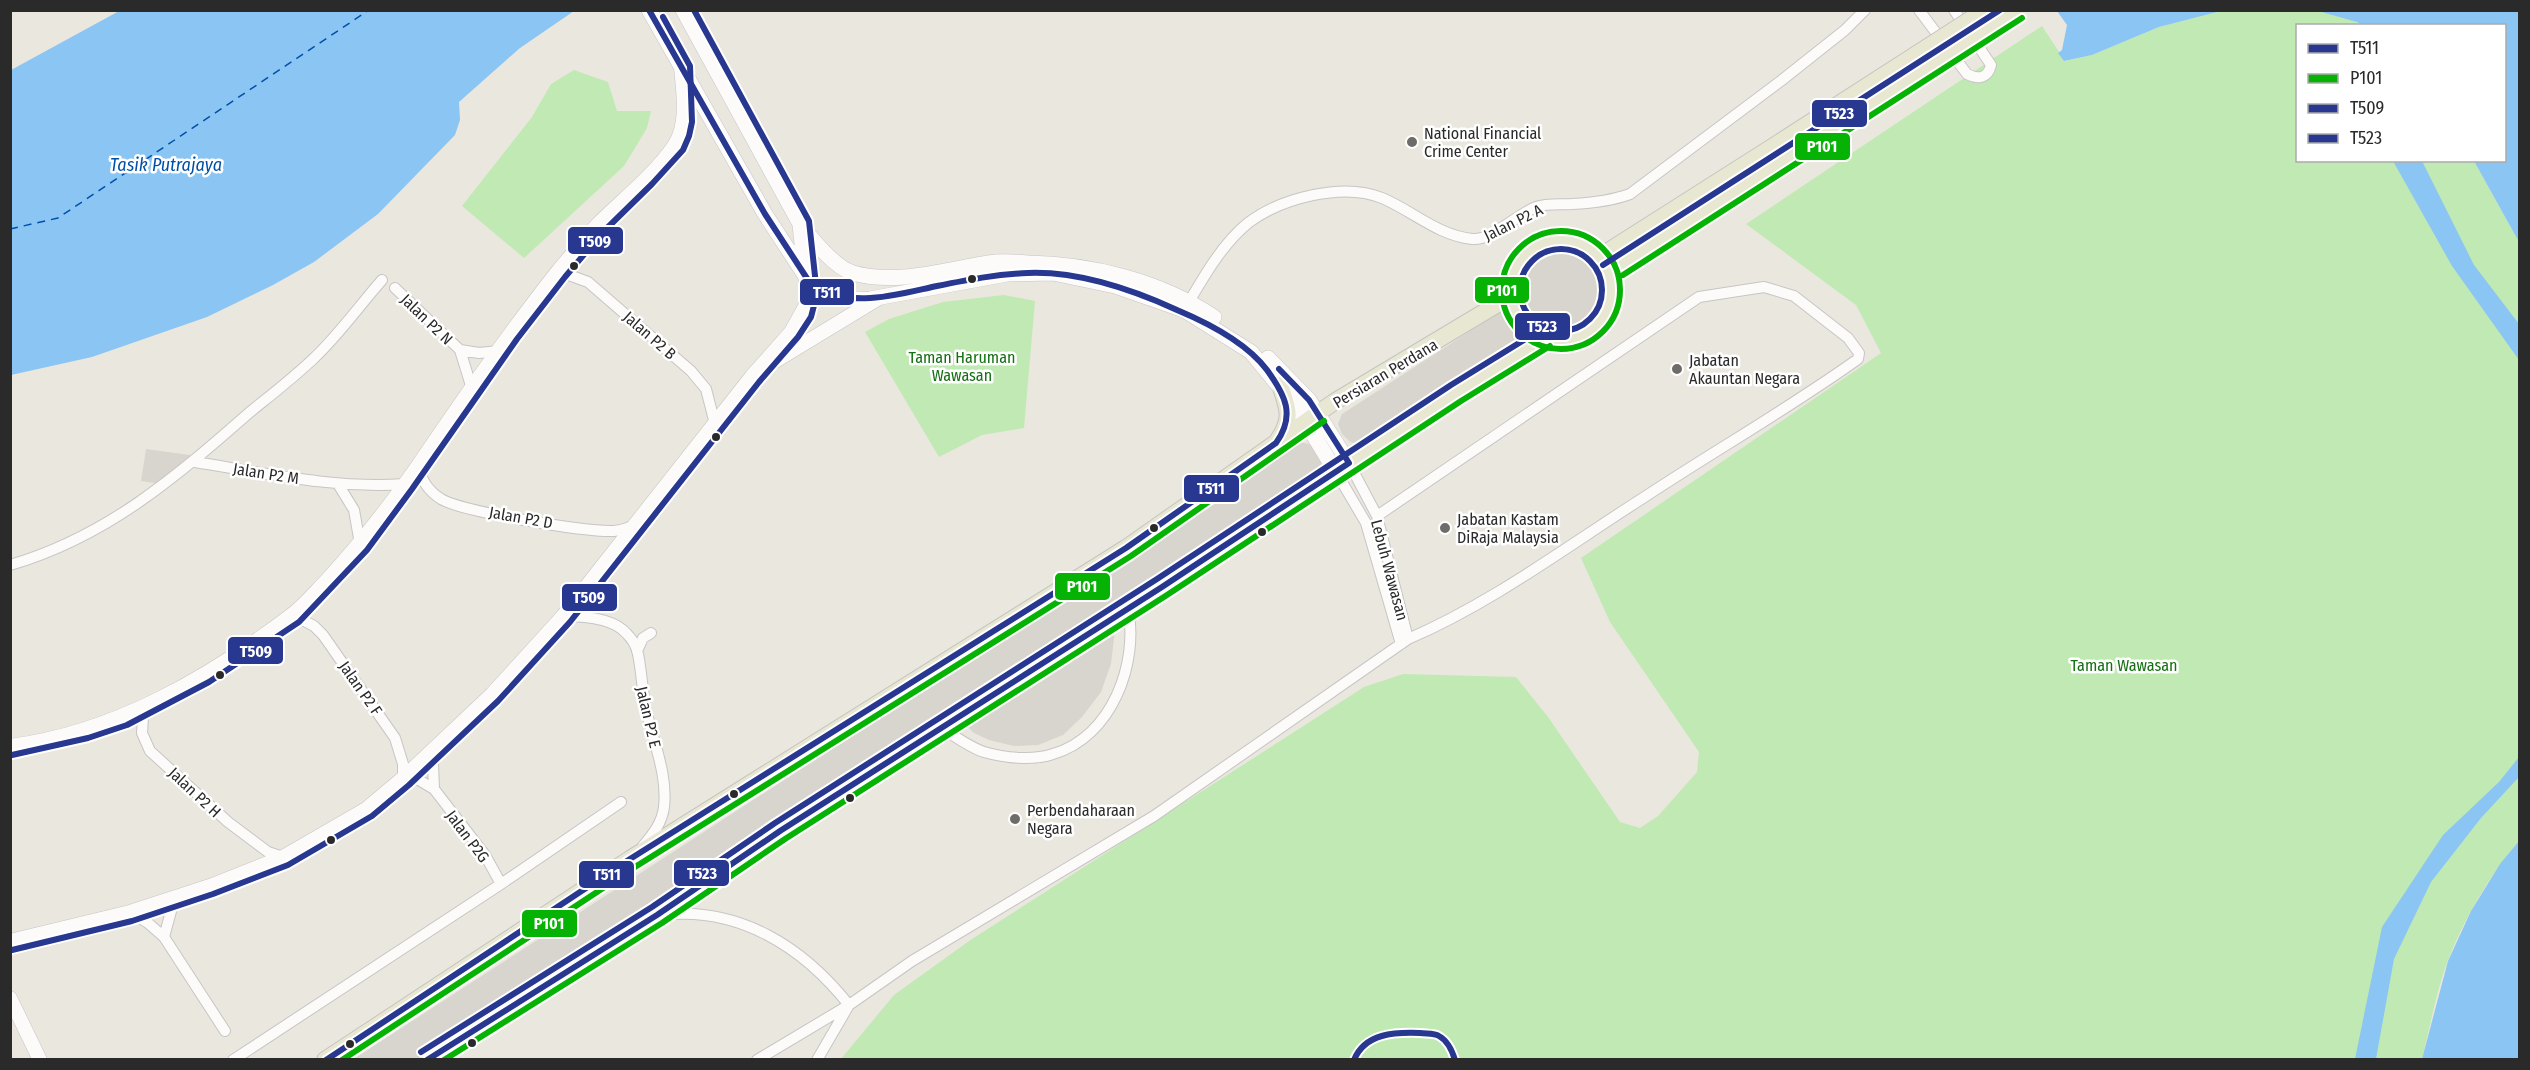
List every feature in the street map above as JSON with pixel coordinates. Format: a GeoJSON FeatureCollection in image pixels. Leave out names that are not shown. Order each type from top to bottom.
{"type":"FeatureCollection","features":[{"type":"Feature","properties":{"kind":"main road","name":"Lebuh Wawasan"},"geometry":{"type":"LineString","coordinates":[[649,10],[765,214],[810,283],[827,294],[859,299],[881,297],[1007,274],[1053,273],[1066,270]]}},
{"type":"Feature","properties":{"kind":"main road","name":"Lebuh Wawasan"},"geometry":{"type":"LineString","coordinates":[[683,10],[800,224],[824,252],[850,272],[885,280],[1000,262],[1125,277],[1187,306],[1252,341],[1309,400],[1312,418]]}},
{"type":"Feature","properties":{"kind":"main road"},"geometry":{"type":"LineString","coordinates":[[1608,273],[1985,10]]}},
{"type":"Feature","properties":{"kind":"main road"},"geometry":{"type":"LineString","coordinates":[[1599,257],[2017,10]]}},
{"type":"Feature","properties":{"kind":"main road"},"geometry":{"type":"LineString","coordinates":[[800,224],[805,274]]}},
{"type":"Feature","properties":{"kind":"main road"},"geometry":{"type":"LineString","coordinates":[[1557,240],[1574,242],[1599,257],[1608,273],[1611,290],[1609,307],[1602,321],[1590,332],[1576,339],[1561,341],[1545,338],[1532,332],[1522,322],[1514,310],[1511,296],[1512,280],[1517,265],[1528,252],[1542,244],[1557,240]]}},
{"type":"Feature","properties":{"kind":"main road","name":"Persiaran Perdana"},"geometry":{"type":"LineString","coordinates":[[325,1059],[630,860],[1126,548],[1312,418],[1511,296]]}},
{"type":"Feature","properties":{"kind":"main road","name":"Lebuh Wawasan"},"geometry":{"type":"LineString","coordinates":[[1187,306],[1251,352],[1312,418],[1343,468]]}},
{"type":"Feature","properties":{"kind":"main road"},"geometry":{"type":"LineString","coordinates":[[426,1059],[657,915],[780,831],[1545,338]]}},
{"type":"Feature","properties":{"kind":"main road"},"geometry":{"type":"LineString","coordinates":[[1276,443],[1288,422],[1287,406],[1280,385]]}},
{"type":"Feature","properties":{"kind":"street","name":"Jalan P2 A"},"geometry":{"type":"LineString","coordinates":[[1187,306],[1226,247],[1247,224],[1260,215],[1305,198],[1338,190],[1359,191],[1396,204],[1448,234],[1476,240],[1490,235],[1539,206],[1610,201],[1630,194],[1782,80],[1845,30],[1865,10]]}},
{"type":"Feature","properties":{"kind":"street"},"geometry":{"type":"LineString","coordinates":[[1919,10],[1967,74],[1979,78],[1984,76],[1989,72],[1990,65],[1954,10]]}},
{"type":"Feature","properties":{"kind":"street"},"geometry":{"type":"LineString","coordinates":[[10,746],[86,729],[124,716],[205,674],[293,615],[360,544],[558,272],[597,226],[646,178],[675,145],[681,133],[683,121],[680,64]]}},
{"type":"Feature","properties":{"kind":"street","name":"Jalan P2 B"},"geometry":{"type":"LineString","coordinates":[[558,272],[588,282],[691,371],[706,389],[715,424]]}},
{"type":"Feature","properties":{"kind":"street"},"geometry":{"type":"LineString","coordinates":[[10,941],[130,912],[181,896],[283,857],[366,809],[492,694],[563,616],[752,376],[791,332],[803,313],[808,293],[805,274]]}},
{"type":"Feature","properties":{"kind":"street"},"geometry":{"type":"LineString","coordinates":[[10,565],[50,551],[117,518],[195,462],[314,359],[381,280]]}},
{"type":"Feature","properties":{"kind":"street"},"geometry":{"type":"LineString","coordinates":[[758,1059],[849,1005],[912,961],[1154,816],[1404,642],[1447,623],[1534,569],[1645,496],[1806,396],[1858,359],[1859,353],[1848,338],[1794,296],[1764,287],[1699,297],[1377,516]]}},
{"type":"Feature","properties":{"kind":"street","name":"Jalan P2 N"},"geometry":{"type":"LineString","coordinates":[[395,288],[460,350],[472,389]]}},
{"type":"Feature","properties":{"kind":"street"},"geometry":{"type":"LineString","coordinates":[[752,376],[881,297]]}},
{"type":"Feature","properties":{"kind":"street","name":"Jalan P2 N"},"geometry":{"type":"LineString","coordinates":[[460,350],[479,353],[499,351]]}},
{"type":"Feature","properties":{"kind":"street","name":"Jalan P2 M"},"geometry":{"type":"LineString","coordinates":[[195,462],[338,484],[370,486],[405,484]]}},
{"type":"Feature","properties":{"kind":"street","name":"Jalan P2 D"},"geometry":{"type":"LineString","coordinates":[[417,466],[426,487],[453,504],[528,520],[602,531],[617,531],[641,519]]}},
{"type":"Feature","properties":{"kind":"street","name":"Lebuh Wawasan"},"geometry":{"type":"LineString","coordinates":[[1343,468],[1377,516],[1404,642]]}},
{"type":"Feature","properties":{"kind":"street","name":"Lebuh Wawasan"},"geometry":{"type":"LineString","coordinates":[[1343,468],[1366,523],[1404,642]]}},
{"type":"Feature","properties":{"kind":"street"},"geometry":{"type":"LineString","coordinates":[[338,484],[354,510],[360,544]]}},
{"type":"Feature","properties":{"kind":"street"},"geometry":{"type":"LineString","coordinates":[[941,727],[982,752],[1009,757],[1053,754],[1075,743],[1092,730],[1106,714],[1124,679],[1131,621],[1128,608]]}},
{"type":"Feature","properties":{"kind":"street","name":"Jalan P2 F"},"geometry":{"type":"LineString","coordinates":[[293,615],[314,626],[323,635],[388,727],[400,749],[403,764],[402,778]]}},
{"type":"Feature","properties":{"kind":"street","name":"Jalan P2 E"},"geometry":{"type":"LineString","coordinates":[[563,616],[579,616],[619,627],[626,632],[637,651],[647,717],[661,768],[664,808],[659,826],[630,860]]}},
{"type":"Feature","properties":{"kind":"street"},"geometry":{"type":"LineString","coordinates":[[637,651],[643,638],[651,633]]}},
{"type":"Feature","properties":{"kind":"street","name":"Jalan P2 H"},"geometry":{"type":"LineString","coordinates":[[148,703],[143,718],[142,733],[150,751],[228,822],[268,852],[283,857]]}},
{"type":"Feature","properties":{"kind":"street"},"geometry":{"type":"LineString","coordinates":[[434,789],[433,764],[441,741]]}},
{"type":"Feature","properties":{"kind":"street"},"geometry":{"type":"LineString","coordinates":[[402,778],[419,780],[434,789]]}},
{"type":"Feature","properties":{"kind":"street","name":"Jalan P2G"},"geometry":{"type":"LineString","coordinates":[[434,789],[484,855],[501,884]]}},
{"type":"Feature","properties":{"kind":"street"},"geometry":{"type":"LineString","coordinates":[[233,1059],[501,884],[621,802]]}},
{"type":"Feature","properties":{"kind":"street"},"geometry":{"type":"LineString","coordinates":[[164,937],[173,904],[181,896]]}},
{"type":"Feature","properties":{"kind":"street"},"geometry":{"type":"LineString","coordinates":[[130,912],[148,923],[164,937],[225,1031]]}},
{"type":"Feature","properties":{"kind":"street"},"geometry":{"type":"LineString","coordinates":[[657,915],[699,913],[723,917],[764,933],[779,941],[827,977],[849,1005]]}},
{"type":"Feature","properties":{"kind":"street"},"geometry":{"type":"LineString","coordinates":[[10,998],[40,1059]]}},
{"type":"Feature","properties":{"kind":"street"},"geometry":{"type":"LineString","coordinates":[[817,1059],[849,1005]]}},
{"type":"Feature","properties":{"kind":"green space","name":"Taman Wawasan"},"geometry":{"type":"Polygon","coordinates":[[[2274,9],[2331,13],[2360,24],[2296,24],[2296,162],[2475,162],[2519,242],[2519,841],[2488,883],[2455,944],[2440,984],[2422,1059],[840,1060],[894,995],[969,941],[1364,687],[1403,674],[1516,677],[1548,717],[1620,822],[1640,828],[1658,816],[1697,772],[1699,752],[1610,622],[1581,558],[1881,353],[1856,305],[1746,224],[2042,26],[2065,61],[2092,55],[2159,27],[2221,11],[2274,9]]]}},
{"type":"Feature","properties":{"kind":"green space"},"geometry":{"type":"Polygon","coordinates":[[[574,70],[608,82],[617,111],[651,111],[647,128],[624,166],[524,258],[462,206],[532,117],[551,84],[574,70]]]}},
{"type":"Feature","properties":{"kind":"green space","name":"Taman Haruman Wawasan"},"geometry":{"type":"Polygon","coordinates":[[[1004,295],[1035,301],[1024,428],[982,435],[939,457],[865,332],[889,319],[943,302],[1004,295]]]}},
{"type":"Feature","properties":{"kind":"shaded area"},"geometry":{"type":"Polygon","coordinates":[[[1563,252],[1578,255],[1591,263],[1599,276],[1602,291],[1599,306],[1591,319],[1578,327],[1563,330],[1548,327],[1535,319],[1527,306],[1524,291],[1527,276],[1535,263],[1548,255],[1563,252]]]}},
{"type":"Feature","properties":{"kind":"shaded area"},"geometry":{"type":"Polygon","coordinates":[[[1504,309],[1507,319],[1523,337],[1360,444],[1350,442],[1342,434],[1338,424],[1342,414],[1504,309]]]}},
{"type":"Feature","properties":{"kind":"shaded area"},"geometry":{"type":"Polygon","coordinates":[[[1300,442],[1309,444],[1319,452],[1322,462],[1319,472],[415,1059],[352,1060],[900,705],[1300,442]]]}},
{"type":"Feature","properties":{"kind":"shaded area"},"geometry":{"type":"Polygon","coordinates":[[[146,449],[197,456],[160,484],[141,481],[146,449]]]}},
{"type":"Feature","properties":{"kind":"shaded area"},"geometry":{"type":"Polygon","coordinates":[[[1115,630],[1111,664],[1101,692],[1082,717],[1063,735],[1038,745],[1014,746],[989,740],[974,733],[967,726],[1115,630]]]}},
{"type":"Feature","properties":{"kind":"water","name":"Tasik Putrajaya"},"geometry":{"type":"Polygon","coordinates":[[[121,10],[574,11],[520,48],[459,102],[460,120],[455,135],[378,214],[314,262],[207,317],[92,357],[11,375],[11,70],[121,10]]]}},
{"type":"Feature","properties":{"kind":"water"},"geometry":{"type":"Polygon","coordinates":[[[2057,11],[2221,11],[2159,27],[2092,55],[2064,61],[2058,53],[2062,50],[2067,25],[2057,11]]]}},
{"type":"Feature","properties":{"kind":"water"},"geometry":{"type":"Polygon","coordinates":[[[2318,11],[2519,11],[2519,242],[2475,162],[2506,162],[2506,24],[2360,24],[2318,11]]]}},
{"type":"Feature","properties":{"kind":"water"},"geometry":{"type":"Polygon","coordinates":[[[2394,162],[2422,162],[2474,265],[2519,324],[2519,360],[2452,266],[2394,162]]]}},
{"type":"Feature","properties":{"kind":"water"},"geometry":{"type":"Polygon","coordinates":[[[2519,757],[2519,777],[2481,818],[2431,882],[2394,959],[2376,1059],[2355,1059],[2382,927],[2443,835],[2499,782],[2519,757]]]}},
{"type":"Feature","properties":{"kind":"water"},"geometry":{"type":"Polygon","coordinates":[[[2519,841],[2519,1059],[2422,1059],[2448,961],[2471,911],[2500,864],[2519,841]]]}},
{"type":"Feature","properties":{"kind":"ferry route"},"geometry":{"type":"LineString","coordinates":[[10,229],[58,218],[369,10]]}},
{"type":"Feature","properties":{"kind":"transit line","name":"T511"},"geometry":{"type":"LineString","coordinates":[[326,1060],[630,859],[1126,548],[1276,443],[1286,423],[1286,405],[1279,388],[1258,360],[1237,342],[1189,315],[1141,295],[1104,283],[1047,273],[1016,274],[993,276],[872,298],[840,296],[810,283],[765,214],[649,10]]}},
{"type":"Feature","properties":{"kind":"transit line","name":"T509"},"geometry":{"type":"LineString","coordinates":[[12,950],[132,921],[213,894],[288,865],[372,816],[409,785],[498,701],[570,622],[759,382],[798,337],[811,317],[817,294],[809,221],[694,10]]}},
{"type":"Feature","properties":{"kind":"transit line","name":"T523"},"geometry":{"type":"LineString","coordinates":[[1603,265],[2000,10]]}},
{"type":"Feature","properties":{"kind":"transit line","name":"T509"},"geometry":{"type":"LineString","coordinates":[[12,755],[88,738],[127,725],[209,682],[299,622],[367,550],[517,339],[565,277],[603,232],[683,150],[692,122],[690,66],[663,17]]}},
{"type":"Feature","properties":{"kind":"transit line","name":"P101"},"geometry":{"type":"LineString","coordinates":[[1623,275],[2022,18]]}},
{"type":"Feature","properties":{"kind":"transit line","name":"P101"},"geometry":{"type":"LineString","coordinates":[[1561,231],[1584,235],[1603,248],[1616,267],[1620,290],[1616,313],[1603,332],[1584,345],[1561,349],[1538,345],[1519,332],[1506,313],[1502,290],[1506,267],[1519,248],[1538,235],[1561,231]]}},
{"type":"Feature","properties":{"kind":"transit line","name":"T523"},"geometry":{"type":"LineString","coordinates":[[1561,249],[1577,252],[1590,261],[1599,274],[1602,290],[1599,306],[1590,319],[1577,328],[1561,331],[1545,328],[1532,319],[1523,306],[1520,290],[1523,274],[1532,261],[1545,252],[1561,249]]}},
{"type":"Feature","properties":{"kind":"transit line","name":"T523"},"geometry":{"type":"LineString","coordinates":[[421,1052],[652,907],[775,823],[1157,579],[1451,385],[1540,330]]}},
{"type":"Feature","properties":{"kind":"transit line","name":"P101"},"geometry":{"type":"LineString","coordinates":[[444,1060],[662,923],[785,839],[1167,595],[1461,401],[1550,346]]}},
{"type":"Feature","properties":{"kind":"transit line","name":"T511"},"geometry":{"type":"LineString","coordinates":[[427,1060],[657,915],[780,831],[1162,587],[1349,463],[1309,400],[1279,369]]}},
{"type":"Feature","properties":{"kind":"transit line","name":"P101"},"geometry":{"type":"LineString","coordinates":[[342,1060],[635,867],[1131,556],[1324,421]]}},
{"type":"Feature","properties":{"kind":"transit line","name":"T509"},"geometry":{"type":"LineString","coordinates":[[1354,1060],[1365,1044],[1373,1039],[1391,1034],[1410,1033],[1439,1036],[1445,1040],[1455,1060]]}},
{"type":"Feature","properties":{"kind":"place","name":"National Financial Crime Center"},"geometry":{"type":"Point","coordinates":[1412,142]}},
{"type":"Feature","properties":{"kind":"place","name":"Jabatan Akauntan Negara"},"geometry":{"type":"Point","coordinates":[1677,369]}},
{"type":"Feature","properties":{"kind":"place","name":"Jabatan Kastam DiRaja Malaysia"},"geometry":{"type":"Point","coordinates":[1445,528]}},
{"type":"Feature","properties":{"kind":"place","name":"Perbendaharaan Negara"},"geometry":{"type":"Point","coordinates":[1015,819]}}]}
